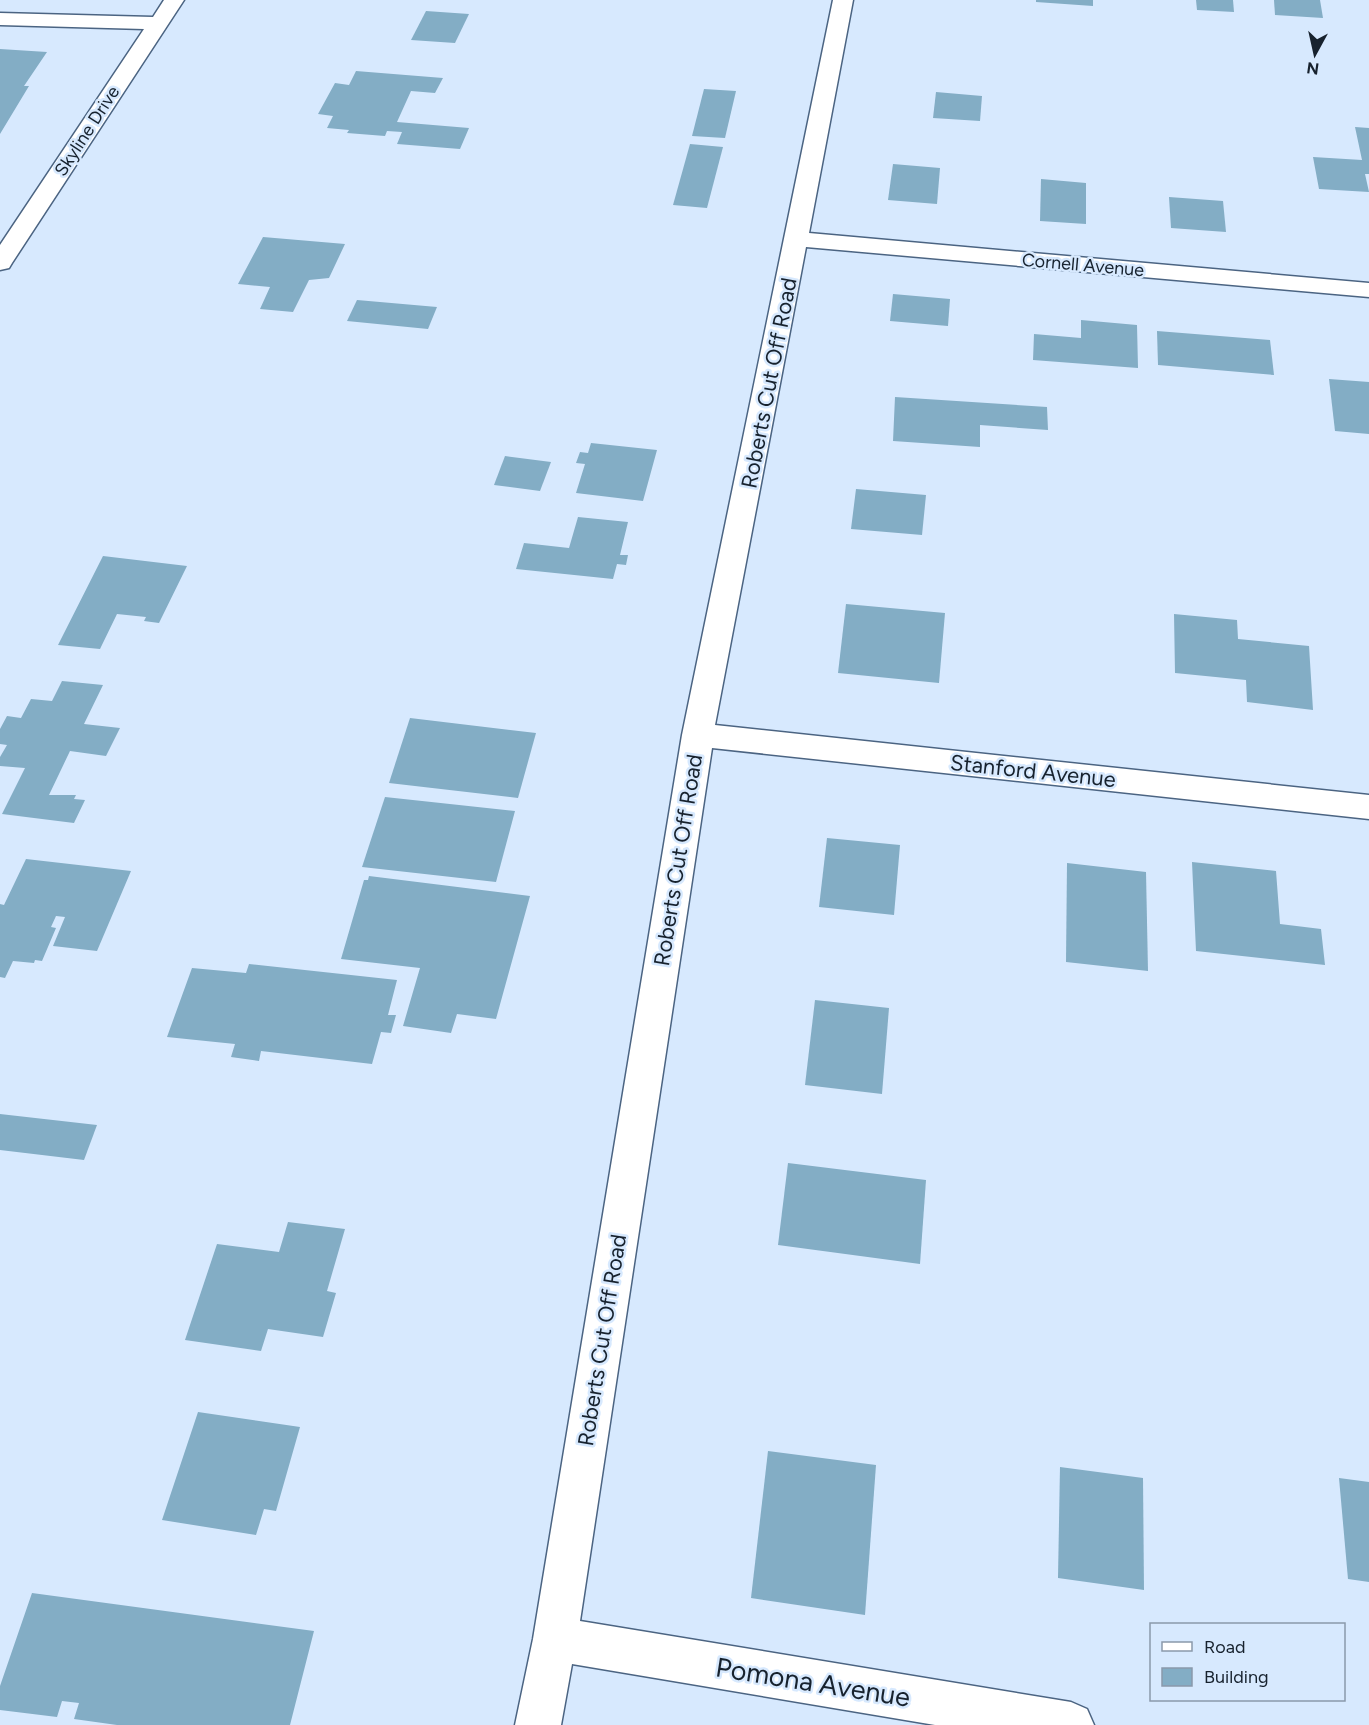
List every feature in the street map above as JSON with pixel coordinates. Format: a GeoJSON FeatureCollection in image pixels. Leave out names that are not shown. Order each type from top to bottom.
{"type":"FeatureCollection","features":[{"type":"Feature","properties":{"kind":"street","name":"Skyline Drive"},"geometry":{"type":"LineString","coordinates":[[0,263],[174,0]]}},
{"type":"Feature","properties":{"kind":"street","name":"Roberts Cut Off Road"},"geometry":{"type":"LineString","coordinates":[[538,1725],[555,1639],[698,735],[798,239],[843,0]]}},
{"type":"Feature","properties":{"kind":"street"},"geometry":{"type":"LineString","coordinates":[[0,19],[159,23]]}},
{"type":"Feature","properties":{"kind":"street","name":"Cornell Avenue"},"geometry":{"type":"LineString","coordinates":[[798,239],[1369,290]]}},
{"type":"Feature","properties":{"kind":"street","name":"Stanford Avenue"},"geometry":{"type":"LineString","coordinates":[[698,735],[1369,807]]}},
{"type":"Feature","properties":{"kind":"street","name":"Pomona Avenue"},"geometry":{"type":"LineString","coordinates":[[555,1639],[1071,1725]]}},
{"type":"Feature","properties":{"kind":"building"},"geometry":{"type":"Polygon","coordinates":[[[1036,0],[1093,0],[1093,6],[1036,2],[1036,0]]]}},
{"type":"Feature","properties":{"kind":"building"},"geometry":{"type":"Polygon","coordinates":[[[1196,0],[1233,0],[1234,12],[1197,10],[1196,0]]]}},
{"type":"Feature","properties":{"kind":"building"},"geometry":{"type":"Polygon","coordinates":[[[1274,0],[1320,0],[1323,18],[1275,15],[1274,0]]]}},
{"type":"Feature","properties":{"kind":"building"},"geometry":{"type":"Polygon","coordinates":[[[426,11],[469,14],[455,43],[411,40],[426,11]]]}},
{"type":"Feature","properties":{"kind":"building"},"geometry":{"type":"Polygon","coordinates":[[[0,49],[47,52],[24,86],[29,86],[0,134],[0,49]]]}},
{"type":"Feature","properties":{"kind":"building"},"geometry":{"type":"Polygon","coordinates":[[[356,71],[443,78],[435,93],[411,91],[397,122],[469,128],[460,149],[397,144],[402,132],[387,131],[385,136],[347,133],[349,130],[327,128],[333,116],[318,114],[335,83],[349,85],[356,71]]]}},
{"type":"Feature","properties":{"kind":"building"},"geometry":{"type":"Polygon","coordinates":[[[704,89],[736,91],[725,138],[692,136],[704,89]]]}},
{"type":"Feature","properties":{"kind":"building"},"geometry":{"type":"Polygon","coordinates":[[[936,92],[982,96],[980,121],[933,118],[936,92]]]}},
{"type":"Feature","properties":{"kind":"building"},"geometry":{"type":"Polygon","coordinates":[[[1355,127],[1369,128],[1369,174],[1365,174],[1369,192],[1319,189],[1313,157],[1362,160],[1355,127]]]}},
{"type":"Feature","properties":{"kind":"building"},"geometry":{"type":"Polygon","coordinates":[[[690,144],[723,147],[707,208],[673,205],[690,144]]]}},
{"type":"Feature","properties":{"kind":"building"},"geometry":{"type":"Polygon","coordinates":[[[893,164],[940,168],[937,204],[888,200],[893,164]]]}},
{"type":"Feature","properties":{"kind":"building"},"geometry":{"type":"Polygon","coordinates":[[[1041,179],[1086,183],[1086,224],[1040,221],[1041,179]]]}},
{"type":"Feature","properties":{"kind":"building"},"geometry":{"type":"Polygon","coordinates":[[[1169,197],[1223,201],[1226,232],[1171,228],[1169,197]]]}},
{"type":"Feature","properties":{"kind":"building"},"geometry":{"type":"Polygon","coordinates":[[[263,237],[345,244],[329,278],[309,280],[293,312],[260,309],[270,287],[238,284],[263,237]]]}},
{"type":"Feature","properties":{"kind":"building"},"geometry":{"type":"Polygon","coordinates":[[[893,294],[950,299],[948,326],[890,321],[893,294]]]}},
{"type":"Feature","properties":{"kind":"building"},"geometry":{"type":"Polygon","coordinates":[[[357,300],[437,307],[428,329],[347,321],[357,300]]]}},
{"type":"Feature","properties":{"kind":"building"},"geometry":{"type":"Polygon","coordinates":[[[1081,320],[1137,325],[1138,368],[1033,360],[1034,334],[1081,338],[1081,320]]]}},
{"type":"Feature","properties":{"kind":"building"},"geometry":{"type":"Polygon","coordinates":[[[1157,331],[1270,340],[1274,375],[1158,365],[1157,331]]]}},
{"type":"Feature","properties":{"kind":"building"},"geometry":{"type":"Polygon","coordinates":[[[1329,379],[1369,382],[1369,434],[1335,431],[1329,379]]]}},
{"type":"Feature","properties":{"kind":"building"},"geometry":{"type":"Polygon","coordinates":[[[895,397],[1047,407],[1048,430],[980,425],[980,447],[893,441],[895,397]]]}},
{"type":"Feature","properties":{"kind":"building"},"geometry":{"type":"Polygon","coordinates":[[[591,443],[657,450],[643,501],[576,493],[585,464],[576,463],[580,452],[588,453],[591,443]]]}},
{"type":"Feature","properties":{"kind":"building"},"geometry":{"type":"Polygon","coordinates":[[[505,456],[551,462],[540,491],[494,485],[505,456]]]}},
{"type":"Feature","properties":{"kind":"building"},"geometry":{"type":"Polygon","coordinates":[[[856,489],[926,495],[922,535],[851,529],[856,489]]]}},
{"type":"Feature","properties":{"kind":"building"},"geometry":{"type":"Polygon","coordinates":[[[578,517],[628,522],[620,555],[628,555],[626,565],[617,564],[613,579],[516,569],[524,543],[569,548],[578,517]]]}},
{"type":"Feature","properties":{"kind":"building"},"geometry":{"type":"Polygon","coordinates":[[[103,556],[187,566],[159,623],[144,621],[146,617],[117,614],[100,649],[58,645],[103,556]]]}},
{"type":"Feature","properties":{"kind":"building"},"geometry":{"type":"Polygon","coordinates":[[[846,604],[945,613],[939,683],[838,673],[846,604]]]}},
{"type":"Feature","properties":{"kind":"building"},"geometry":{"type":"Polygon","coordinates":[[[1174,614],[1237,620],[1238,639],[1309,646],[1313,710],[1247,702],[1246,680],[1175,673],[1174,614]]]}},
{"type":"Feature","properties":{"kind":"building"},"geometry":{"type":"Polygon","coordinates":[[[62,681],[103,685],[84,724],[120,728],[106,756],[70,751],[49,795],[76,795],[74,799],[85,800],[74,823],[2,814],[25,768],[0,766],[0,757],[7,745],[0,744],[0,729],[7,716],[21,718],[31,699],[52,701],[62,681]]]}},
{"type":"Feature","properties":{"kind":"building"},"geometry":{"type":"Polygon","coordinates":[[[410,718],[536,733],[518,798],[389,783],[410,718]]]}},
{"type":"Feature","properties":{"kind":"building"},"geometry":{"type":"Polygon","coordinates":[[[385,797],[515,811],[496,882],[362,867],[385,797]]]}},
{"type":"Feature","properties":{"kind":"building"},"geometry":{"type":"Polygon","coordinates":[[[827,838],[900,845],[894,915],[819,907],[827,838]]]}},
{"type":"Feature","properties":{"kind":"building"},"geometry":{"type":"Polygon","coordinates":[[[26,859],[131,871],[97,951],[53,946],[65,917],[56,916],[51,927],[56,928],[42,961],[35,960],[34,963],[13,961],[5,978],[0,977],[0,904],[4,905],[26,859]]]}},
{"type":"Feature","properties":{"kind":"building"},"geometry":{"type":"Polygon","coordinates":[[[1192,862],[1276,871],[1280,924],[1321,929],[1325,965],[1196,951],[1192,862]]]}},
{"type":"Feature","properties":{"kind":"building"},"geometry":{"type":"Polygon","coordinates":[[[1067,863],[1146,872],[1148,971],[1066,962],[1067,863]]]}},
{"type":"Feature","properties":{"kind":"building"},"geometry":{"type":"Polygon","coordinates":[[[369,876],[530,896],[496,1019],[457,1014],[451,1033],[403,1026],[420,968],[341,959],[364,880],[368,880],[369,876]]]}},
{"type":"Feature","properties":{"kind":"building"},"geometry":{"type":"Polygon","coordinates":[[[249,964],[397,980],[388,1015],[396,1015],[391,1033],[381,1032],[372,1064],[261,1051],[259,1061],[231,1057],[235,1044],[167,1037],[192,968],[246,973],[249,964]]]}},
{"type":"Feature","properties":{"kind":"building"},"geometry":{"type":"Polygon","coordinates":[[[815,1000],[889,1008],[882,1094],[805,1085],[815,1000]]]}},
{"type":"Feature","properties":{"kind":"building"},"geometry":{"type":"Polygon","coordinates":[[[0,1114],[97,1125],[84,1160],[0,1150],[0,1114]]]}},
{"type":"Feature","properties":{"kind":"building"},"geometry":{"type":"Polygon","coordinates":[[[788,1163],[926,1180],[920,1264],[778,1245],[788,1163]]]}},
{"type":"Feature","properties":{"kind":"building"},"geometry":{"type":"Polygon","coordinates":[[[288,1222],[345,1229],[327,1291],[336,1293],[323,1337],[268,1329],[261,1351],[185,1340],[217,1244],[279,1252],[288,1222]]]}},
{"type":"Feature","properties":{"kind":"building"},"geometry":{"type":"Polygon","coordinates":[[[198,1412],[300,1427],[276,1511],[264,1509],[256,1535],[162,1520],[198,1412]]]}},
{"type":"Feature","properties":{"kind":"building"},"geometry":{"type":"Polygon","coordinates":[[[768,1451],[876,1465],[865,1615],[751,1598],[768,1451]]]}},
{"type":"Feature","properties":{"kind":"building"},"geometry":{"type":"Polygon","coordinates":[[[1060,1467],[1143,1478],[1144,1590],[1058,1578],[1060,1467]]]}},
{"type":"Feature","properties":{"kind":"building"},"geometry":{"type":"Polygon","coordinates":[[[1339,1478],[1369,1482],[1369,1582],[1348,1579],[1339,1478]]]}},
{"type":"Feature","properties":{"kind":"building"},"geometry":{"type":"Polygon","coordinates":[[[32,1593],[314,1631],[290,1725],[117,1725],[74,1719],[79,1703],[62,1701],[57,1717],[0,1710],[0,1686],[32,1593]]]}}]}
